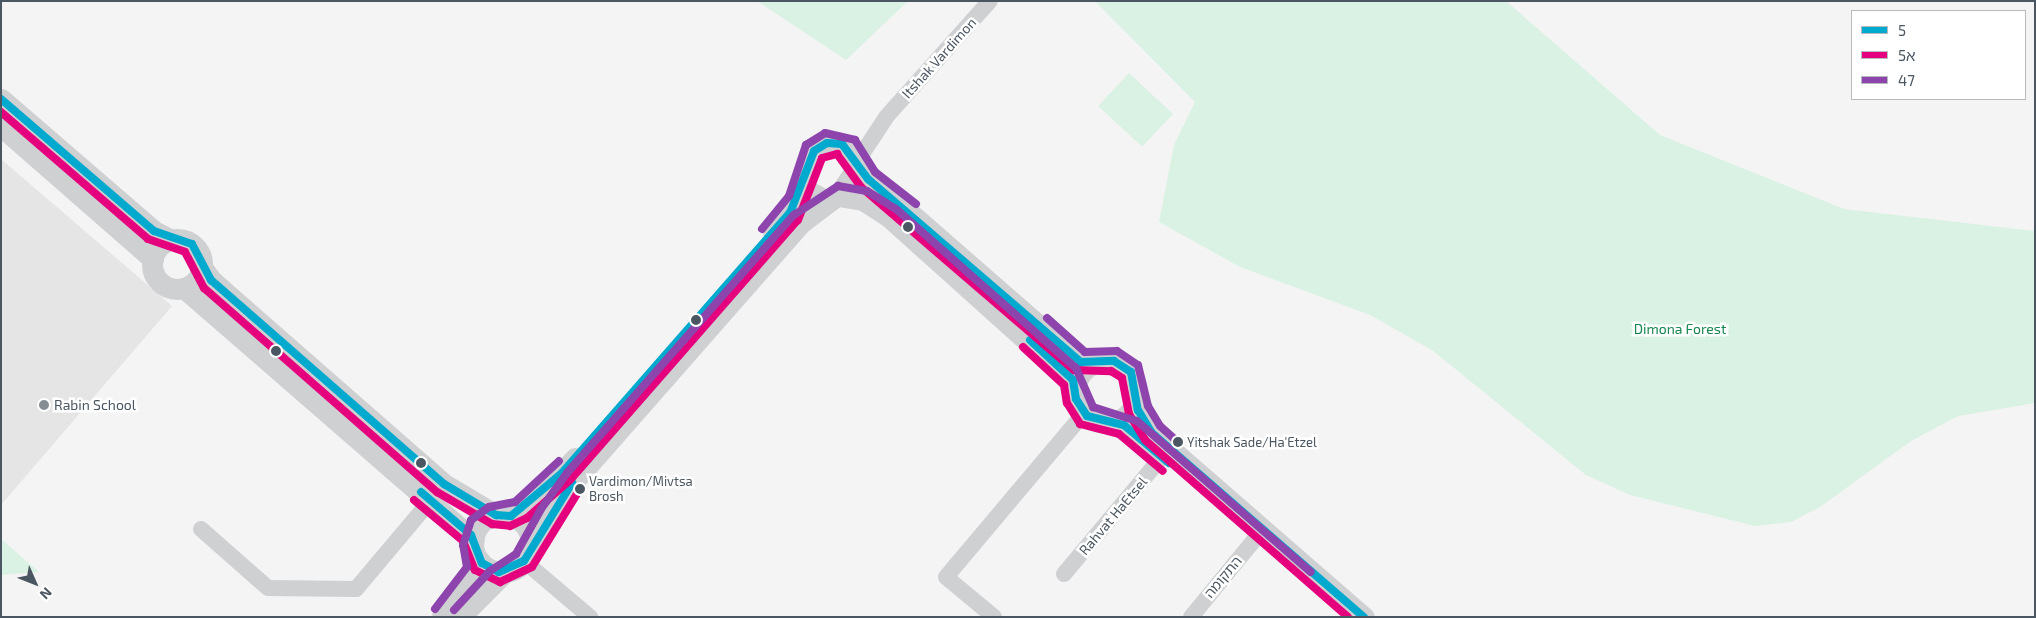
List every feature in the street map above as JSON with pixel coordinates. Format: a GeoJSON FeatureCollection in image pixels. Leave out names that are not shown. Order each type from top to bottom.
{"type":"FeatureCollection","features":[{"type":"Feature","properties":{"kind":"street","name":"Itshak Vardimon"},"geometry":{"type":"LineString","coordinates":[[852,159],[887,116],[990,1]]}},
{"type":"Feature","properties":{"kind":"street"},"geometry":{"type":"LineString","coordinates":[[1,99],[154,230],[172,240],[192,244],[210,280],[444,484],[526,527],[528,552],[590,617]]}},
{"type":"Feature","properties":{"kind":"street"},"geometry":{"type":"LineString","coordinates":[[1,126],[153,259],[160,282],[184,288],[431,500],[474,540],[480,561],[490,569],[506,571]]}},
{"type":"Feature","properties":{"kind":"street"},"geometry":{"type":"LineString","coordinates":[[474,540],[478,527],[533,502],[569,465],[790,213],[804,185],[804,170],[814,151],[827,143],[852,159],[1080,362],[1092,364],[1104,360],[1124,365],[1136,381],[1136,402],[1152,433],[1364,617]]}},
{"type":"Feature","properties":{"kind":"street"},"geometry":{"type":"LineString","coordinates":[[461,617],[506,571],[528,552],[581,473],[802,222],[835,197],[854,176],[852,159]]}},
{"type":"Feature","properties":{"kind":"street"},"geometry":{"type":"LineString","coordinates":[[804,185],[818,199],[835,197],[863,200],[889,217],[1076,385]]}},
{"type":"Feature","properties":{"kind":"street"},"geometry":{"type":"LineString","coordinates":[[153,259],[161,244],[172,240]]}},
{"type":"Feature","properties":{"kind":"street"},"geometry":{"type":"LineString","coordinates":[[184,288],[196,279],[202,266]]}},
{"type":"Feature","properties":{"kind":"street"},"geometry":{"type":"LineString","coordinates":[[1092,364],[1076,385],[1076,398],[1084,413],[1096,422],[1115,422],[1132,430],[1346,617]]}},
{"type":"Feature","properties":{"kind":"street"},"geometry":{"type":"LineString","coordinates":[[1115,422],[1125,417],[1136,402]]}},
{"type":"Feature","properties":{"kind":"street"},"geometry":{"type":"LineString","coordinates":[[994,617],[946,577],[1084,413]]}},
{"type":"Feature","properties":{"kind":"street","name":"Rahvat HaEtsel"},"geometry":{"type":"LineString","coordinates":[[1064,574],[1162,457]]}},
{"type":"Feature","properties":{"kind":"street"},"geometry":{"type":"LineString","coordinates":[[201,530],[268,588],[356,589],[431,500]]}},
{"type":"Feature","properties":{"kind":"street","name":"התקומה"},"geometry":{"type":"LineString","coordinates":[[1191,617],[1256,538]]}},
{"type":"Feature","properties":{"kind":"street"},"geometry":{"type":"LineString","coordinates":[[442,617],[470,585],[480,561]]}},
{"type":"Feature","properties":{"kind":"shaded area","name":"Rabin School"},"geometry":{"type":"Polygon","coordinates":[[[1,159],[172,306],[1,505],[1,159]]]}},
{"type":"Feature","properties":{"kind":"green space"},"geometry":{"type":"Polygon","coordinates":[[[757,1],[908,1],[846,60],[757,1]]]}},
{"type":"Feature","properties":{"kind":"green space","name":"Dimona Forest"},"geometry":{"type":"Polygon","coordinates":[[[1095,1],[1506,1],[1660,135],[1844,209],[2035,231],[2035,403],[1958,416],[1911,441],[1820,507],[1791,522],[1755,526],[1630,495],[1586,475],[1432,350],[1370,315],[1240,267],[1159,222],[1174,145],[1195,102],[1095,1]]]}},
{"type":"Feature","properties":{"kind":"green space"},"geometry":{"type":"Polygon","coordinates":[[[1129,73],[1173,114],[1142,147],[1098,106],[1129,73]]]}},
{"type":"Feature","properties":{"kind":"green space"},"geometry":{"type":"Polygon","coordinates":[[[1,539],[39,572],[1,575],[1,539]]]}},
{"type":"Feature","properties":{"kind":"transit line","name":"5"},"geometry":{"type":"LineString","coordinates":[[1,99],[154,231],[192,244],[211,280],[444,484],[496,515],[511,516],[562,473],[790,213],[814,151],[827,143],[842,144],[868,179],[1081,362],[1114,361],[1131,372],[1138,410],[1152,433],[1364,617]]}},
{"type":"Feature","properties":{"kind":"transit line","name":"5א"},"geometry":{"type":"LineString","coordinates":[[1,112],[148,239],[185,252],[204,288],[437,492],[492,524],[510,526],[527,518],[570,480],[798,220],[822,158],[837,154],[861,187],[1074,370],[1111,371],[1122,378],[1129,414],[1145,440],[1348,617]]}},
{"type":"Feature","properties":{"kind":"transit line","name":"47"},"geometry":{"type":"LineString","coordinates":[[762,229],[789,196],[806,145],[825,133],[855,140],[875,172],[916,204]]}},
{"type":"Feature","properties":{"kind":"transit line","name":"47"},"geometry":{"type":"LineString","coordinates":[[454,610],[490,571],[516,554],[541,509],[567,473],[794,215],[838,186],[867,191],[896,209],[1076,368],[1093,407],[1137,421],[1311,572]]}},
{"type":"Feature","properties":{"kind":"transit line","name":"47"},"geometry":{"type":"LineString","coordinates":[[1047,318],[1085,352],[1117,351],[1138,365],[1148,406],[1160,426],[1178,442]]}},
{"type":"Feature","properties":{"kind":"transit line","name":"5"},"geometry":{"type":"LineString","coordinates":[[1030,340],[1073,380],[1076,399],[1087,416],[1124,425],[1169,463]]}},
{"type":"Feature","properties":{"kind":"transit line","name":"5א"},"geometry":{"type":"LineString","coordinates":[[1023,347],[1064,385],[1067,403],[1080,424],[1119,434],[1163,471]]}},
{"type":"Feature","properties":{"kind":"transit line","name":"47"},"geometry":{"type":"LineString","coordinates":[[435,609],[467,567],[463,545],[471,520],[489,507],[515,502],[559,461]]}},
{"type":"Feature","properties":{"kind":"transit line","name":"5"},"geometry":{"type":"LineString","coordinates":[[421,492],[471,535],[482,563],[499,572],[524,561],[572,483]]}},
{"type":"Feature","properties":{"kind":"transit line","name":"5א"},"geometry":{"type":"LineString","coordinates":[[414,500],[463,541],[475,570],[500,582],[532,567],[580,489]]}},
{"type":"Feature","properties":{"kind":"place","name":"Rabin School"},"geometry":{"type":"Point","coordinates":[44,405]}},
{"type":"Feature","properties":{"kind":"place","name":"Yitshak Sade/Ha'Etzel"},"geometry":{"type":"Point","coordinates":[1178,442]}},
{"type":"Feature","properties":{"kind":"place","name":"Vardimon/Mivtsa Brosh"},"geometry":{"type":"Point","coordinates":[580,489]}}]}
